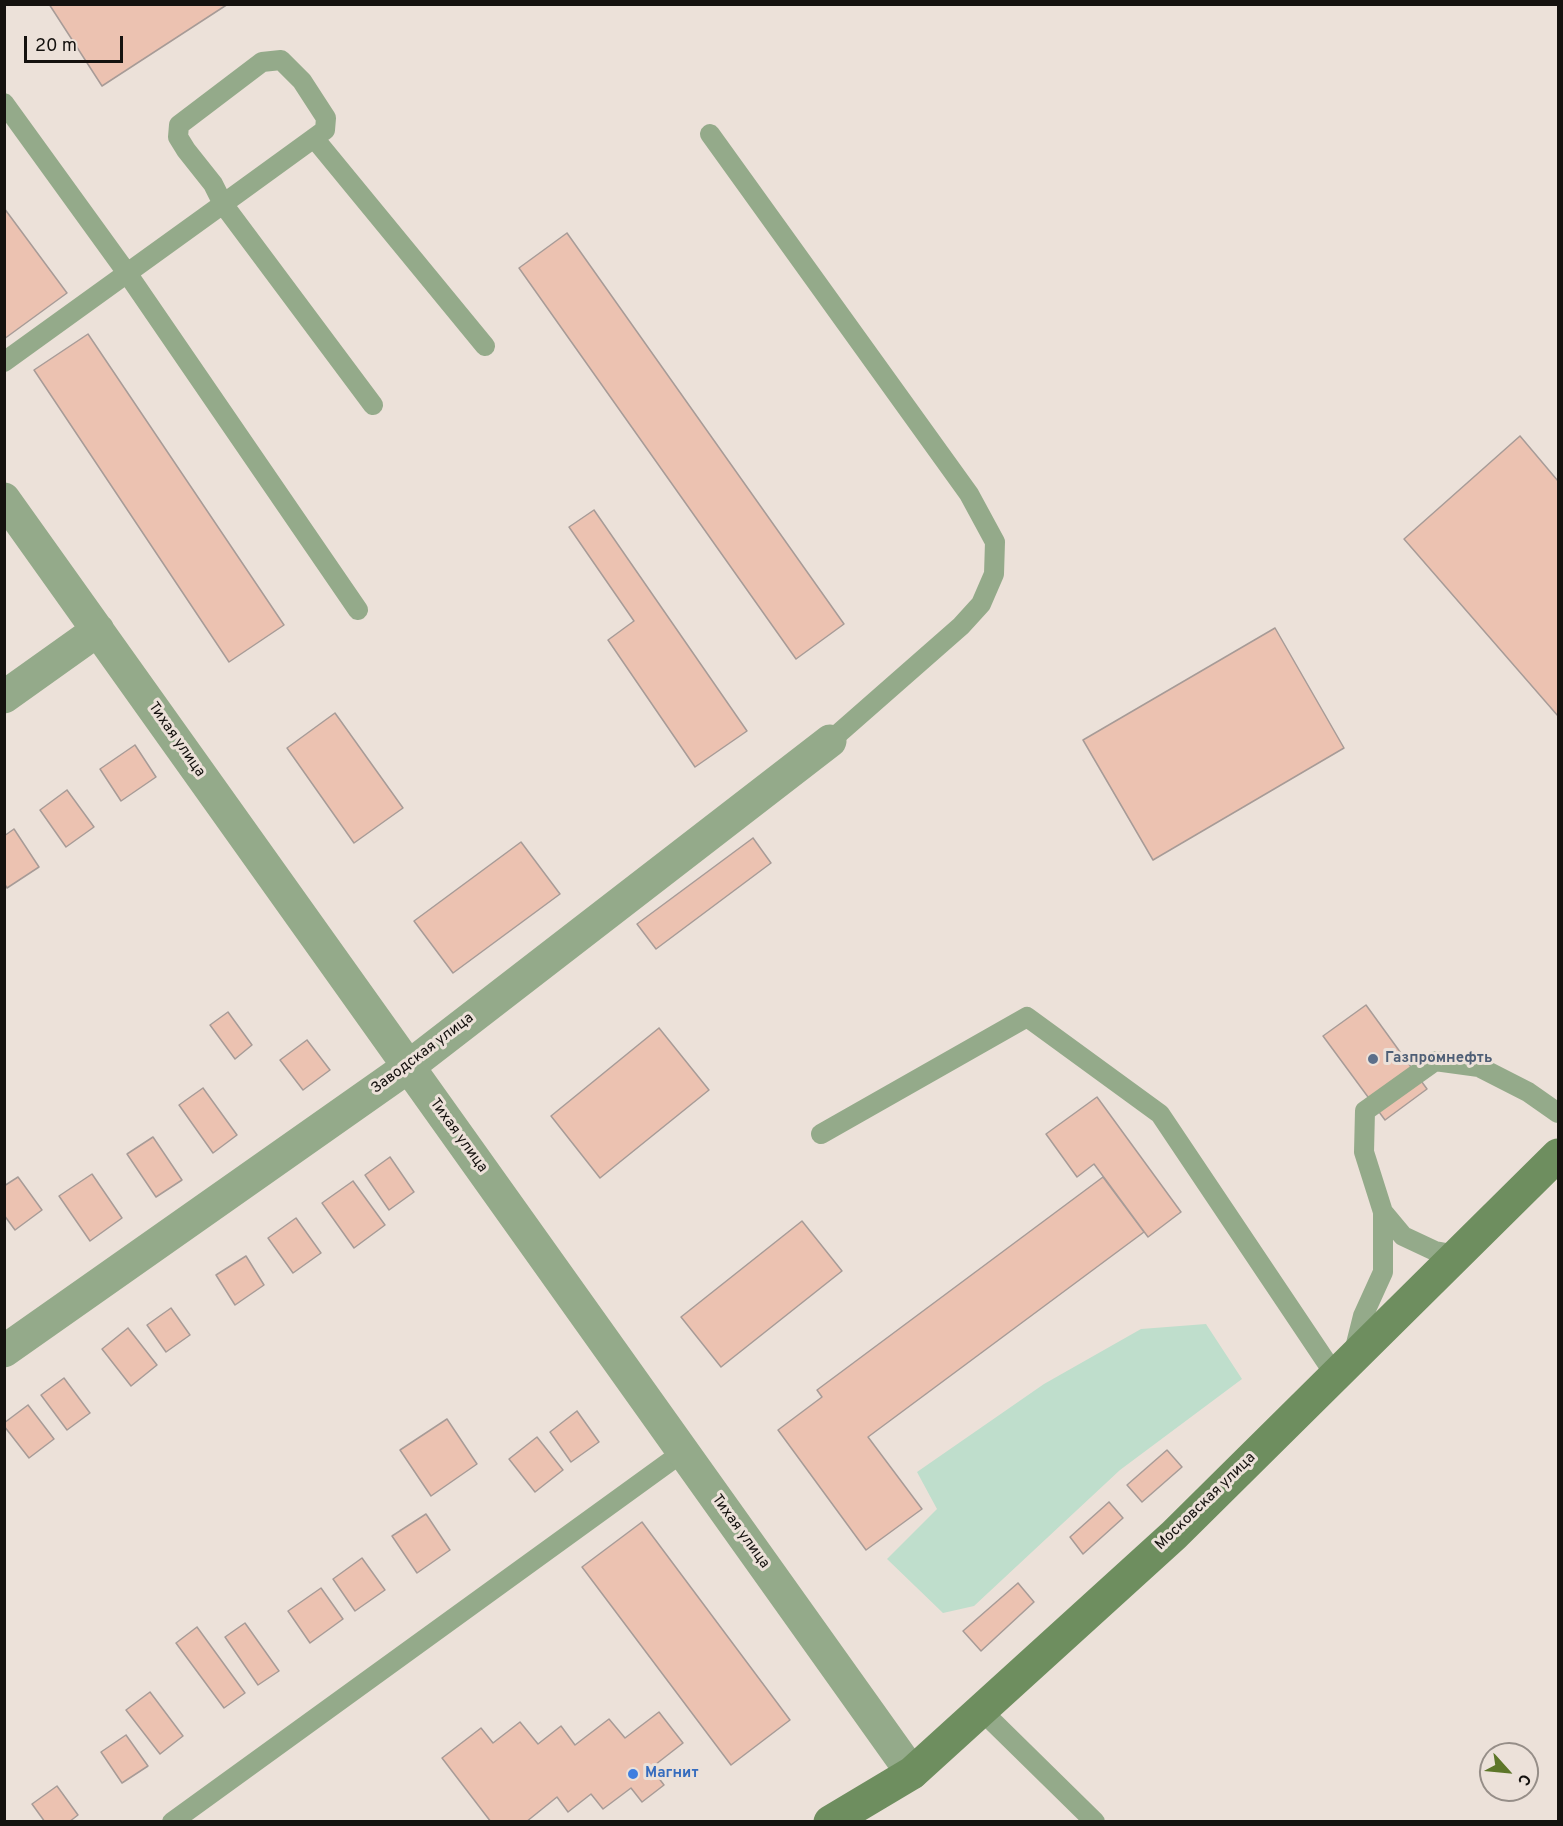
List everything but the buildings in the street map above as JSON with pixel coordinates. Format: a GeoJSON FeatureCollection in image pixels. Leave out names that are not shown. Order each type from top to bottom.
{"type":"FeatureCollection","features":[{"type":"Feature","properties":{"kind":"street","name":"Тихая улица"},"geometry":{"type":"LineString","coordinates":[[4,499],[912,1773]]}},
{"type":"Feature","properties":{"kind":"street"},"geometry":{"type":"LineString","coordinates":[[4,697],[98,630]]}},
{"type":"Feature","properties":{"kind":"street","name":"Заводская улица"},"geometry":{"type":"LineString","coordinates":[[4,1351],[408,1066],[830,741]]}},
{"type":"Feature","properties":{"kind":"street","name":"Московская улица"},"geometry":{"type":"LineString","coordinates":[[830,1821],[912,1773],[1174,1534],[1558,1155]]}},
{"type":"Feature","properties":{"kind":"lane"},"geometry":{"type":"LineString","coordinates":[[4,362],[223,204],[314,138],[326,130],[326,118],[308,90],[281,60],[262,62],[179,125],[178,137],[213,184],[223,204],[373,405]]}},
{"type":"Feature","properties":{"kind":"lane"},"geometry":{"type":"LineString","coordinates":[[4,103],[127,273],[358,610]]}},
{"type":"Feature","properties":{"kind":"lane"},"geometry":{"type":"LineString","coordinates":[[710,134],[969,494],[994,542],[994,574],[981,604],[961,626],[830,741]]}},
{"type":"Feature","properties":{"kind":"lane"},"geometry":{"type":"LineString","coordinates":[[314,138],[485,346]]}},
{"type":"Feature","properties":{"kind":"lane"},"geometry":{"type":"LineString","coordinates":[[821,1134],[1027,1017],[1160,1114],[1344,1367]]}},
{"type":"Feature","properties":{"kind":"lane"},"geometry":{"type":"LineString","coordinates":[[1344,1367],[1383,1272],[1383,1212],[1364,1152],[1365,1111],[1435,1061],[1479,1067],[1527,1092],[1558,1113]]}},
{"type":"Feature","properties":{"kind":"lane"},"geometry":{"type":"LineString","coordinates":[[1383,1212],[1403,1236],[1435,1251],[1457,1255]]}},
{"type":"Feature","properties":{"kind":"lane"},"geometry":{"type":"LineString","coordinates":[[172,1821],[683,1452]]}},
{"type":"Feature","properties":{"kind":"lane"},"geometry":{"type":"LineString","coordinates":[[981,1710],[1095,1821]]}},
{"type":"Feature","properties":{"kind":"green space"},"geometry":{"type":"Polygon","coordinates":[[[1206,1324],[1242,1379],[1120,1470],[974,1606],[943,1613],[887,1559],[937,1509],[917,1472],[1044,1384],[1141,1329],[1206,1324]]]}},
{"type":"Feature","properties":{"kind":"place","name":"Газпромнефть"},"geometry":{"type":"Point","coordinates":[1373,1059]}},
{"type":"Feature","properties":{"kind":"place","name":"Магнит"},"geometry":{"type":"Point","coordinates":[633,1774]}}]}
